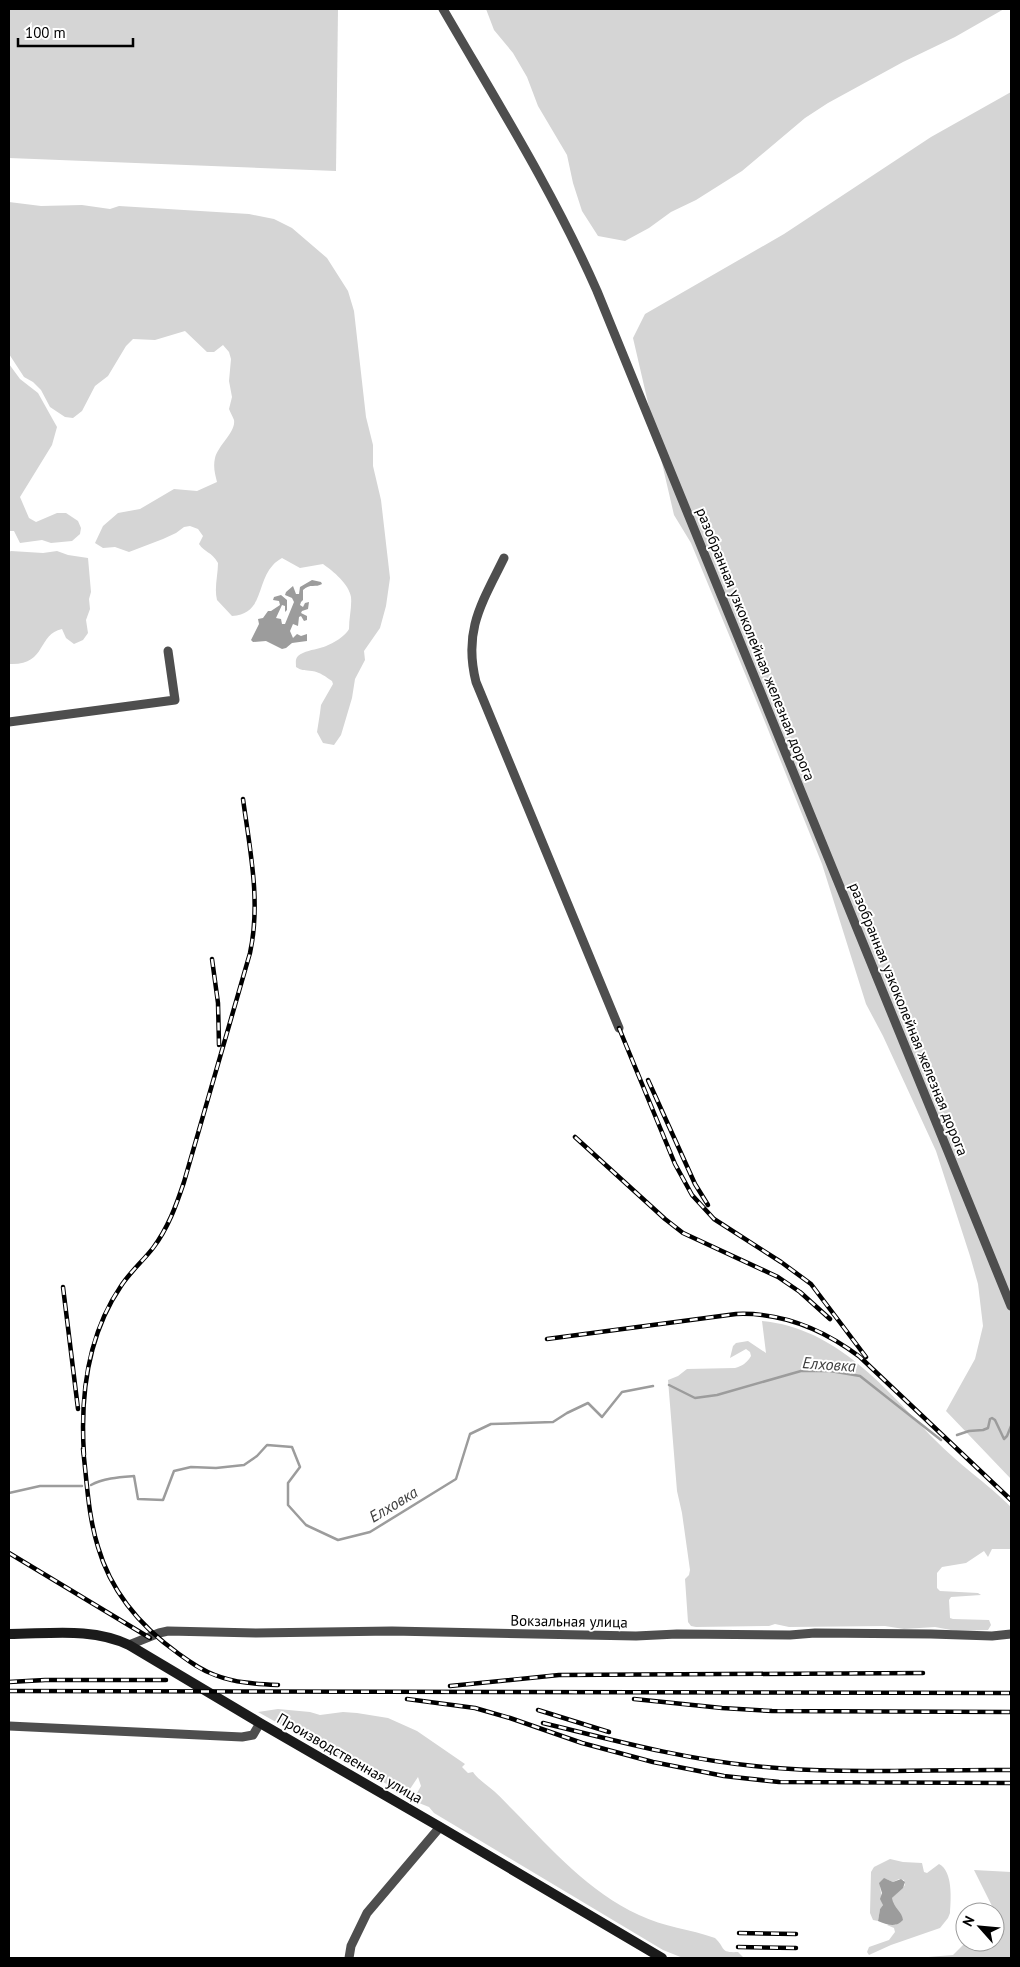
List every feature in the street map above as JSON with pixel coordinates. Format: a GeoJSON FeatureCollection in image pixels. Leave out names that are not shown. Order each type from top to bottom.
{"type":"FeatureCollection","features":[{"type":"Feature","properties":{"kind":"main road","name":"Производственная улица"},"geometry":{"type":"LineString","coordinates":[[9,1634],[89,1634],[111,1637],[129,1644],[260,1723],[662,1958]]}},
{"type":"Feature","properties":{"kind":"street","name":"разобранная узкоколейная железная дорога"},"geometry":{"type":"LineString","coordinates":[[443,9],[549,195],[597,291],[1011,1306]]}},
{"type":"Feature","properties":{"kind":"street"},"geometry":{"type":"LineString","coordinates":[[504,558],[483,601],[474,626],[471,649],[476,682],[619,1028]]}},
{"type":"Feature","properties":{"kind":"street"},"geometry":{"type":"LineString","coordinates":[[9,722],[175,700],[168,651]]}},
{"type":"Feature","properties":{"kind":"street","name":"Вокзальная улица"},"geometry":{"type":"LineString","coordinates":[[129,1644],[168,1631],[636,1636],[677,1634],[790,1635],[815,1633],[992,1636],[1011,1634]]}},
{"type":"Feature","properties":{"kind":"street"},"geometry":{"type":"LineString","coordinates":[[9,1726],[242,1737],[253,1735],[260,1723]]}},
{"type":"Feature","properties":{"kind":"street"},"geometry":{"type":"LineString","coordinates":[[349,1958],[351,1946],[367,1913],[440,1827]]}},
{"type":"Feature","properties":{"kind":"shaded area"},"geometry":{"type":"Polygon","coordinates":[[[9,9],[338,9],[336,171],[9,158],[9,9]]]}},
{"type":"Feature","properties":{"kind":"shaded area"},"geometry":{"type":"Polygon","coordinates":[[[486,9],[1004,9],[955,37],[903,62],[828,103],[805,118],[742,171],[625,241],[598,236],[582,211],[567,155],[538,106],[527,77],[513,53],[494,30],[486,9]]]}},
{"type":"Feature","properties":{"kind":"shaded area"},"geometry":{"type":"Polygon","coordinates":[[[1011,92],[1011,1479],[946,1411],[975,1359],[983,1326],[978,1284],[970,1256],[936,1151],[883,1036],[866,1004],[822,864],[691,543],[674,515],[633,338],[645,314],[784,234],[931,137],[1011,92]]]}},
{"type":"Feature","properties":{"kind":"shaded area"},"geometry":{"type":"Polygon","coordinates":[[[9,202],[41,206],[82,205],[110,209],[119,206],[249,214],[274,219],[292,228],[327,258],[348,291],[354,311],[366,417],[373,445],[373,466],[381,500],[390,578],[386,606],[380,628],[364,651],[365,660],[355,679],[352,698],[341,735],[334,745],[323,743],[317,732],[321,705],[333,684],[332,681],[318,672],[302,670],[296,667],[296,660],[300,654],[332,643],[349,629],[350,592],[340,578],[331,570],[323,564],[300,568],[282,558],[268,572],[255,604],[250,610],[232,616],[217,600],[218,563],[199,544],[203,536],[198,529],[190,526],[184,527],[163,539],[129,552],[115,547],[103,548],[95,543],[103,526],[118,513],[140,509],[174,489],[197,491],[217,482],[214,467],[215,458],[234,425],[229,409],[232,397],[229,381],[231,359],[229,352],[223,345],[214,352],[207,352],[185,331],[155,340],[133,339],[126,346],[108,376],[95,386],[82,411],[73,418],[65,417],[50,407],[41,390],[24,377],[9,354],[9,202]]]}},
{"type":"Feature","properties":{"kind":"shaded area"},"geometry":{"type":"Polygon","coordinates":[[[9,364],[20,379],[38,393],[57,427],[52,445],[20,497],[29,518],[36,522],[57,513],[66,513],[78,521],[81,528],[80,534],[72,541],[51,543],[42,540],[20,543],[14,531],[9,531],[9,364]]]}},
{"type":"Feature","properties":{"kind":"shaded area"},"geometry":{"type":"Polygon","coordinates":[[[57,551],[88,558],[91,592],[89,599],[90,609],[86,620],[88,633],[83,640],[74,644],[66,638],[62,629],[54,632],[30,660],[9,664],[9,552],[43,553],[57,551]]]}},
{"type":"Feature","properties":{"kind":"shaded area"},"geometry":{"type":"Polygon","coordinates":[[[312,580],[322,584],[303,590],[303,600],[300,605],[303,607],[305,603],[309,602],[308,609],[301,613],[307,616],[307,620],[304,621],[301,616],[299,617],[298,626],[293,624],[290,631],[293,638],[297,634],[301,636],[307,634],[307,641],[292,643],[282,649],[266,641],[253,642],[251,640],[259,624],[258,619],[263,618],[268,611],[280,605],[279,601],[273,600],[274,597],[281,595],[287,600],[287,610],[285,612],[285,606],[282,605],[276,618],[281,619],[282,624],[285,624],[294,602],[292,598],[285,595],[286,592],[293,586],[296,594],[299,594],[300,587],[312,580]]]}},
{"type":"Feature","properties":{"kind":"shaded area"},"geometry":{"type":"Polygon","coordinates":[[[762,1321],[789,1326],[814,1335],[837,1348],[878,1382],[943,1448],[1011,1507],[1011,1549],[992,1549],[988,1557],[984,1551],[966,1563],[942,1567],[937,1573],[937,1588],[940,1591],[978,1593],[981,1595],[951,1597],[949,1600],[950,1618],[989,1620],[991,1625],[988,1630],[956,1631],[935,1627],[904,1629],[885,1626],[789,1627],[775,1624],[769,1626],[696,1627],[691,1626],[688,1622],[685,1579],[689,1575],[690,1570],[677,1491],[668,1380],[678,1376],[687,1369],[735,1368],[742,1365],[748,1361],[751,1356],[750,1352],[746,1349],[730,1358],[733,1346],[736,1343],[748,1341],[766,1353],[762,1321]]]}},
{"type":"Feature","properties":{"kind":"shaded area"},"geometry":{"type":"Polygon","coordinates":[[[278,1709],[310,1712],[320,1715],[343,1712],[357,1713],[388,1718],[417,1731],[465,1764],[462,1767],[468,1773],[473,1772],[572,1869],[604,1895],[621,1906],[648,1919],[715,1938],[725,1951],[738,1952],[744,1958],[683,1958],[663,1950],[434,1813],[429,1807],[414,1801],[413,1796],[421,1786],[418,1777],[408,1792],[401,1792],[258,1712],[278,1709]]]}},
{"type":"Feature","properties":{"kind":"shaded area"},"geometry":{"type":"Polygon","coordinates":[[[890,1859],[922,1863],[924,1872],[927,1873],[939,1864],[944,1868],[950,1886],[950,1913],[940,1928],[891,1945],[869,1955],[867,1952],[869,1947],[889,1940],[895,1932],[894,1928],[887,1925],[896,1925],[896,1908],[893,1906],[892,1898],[905,1885],[904,1880],[899,1879],[893,1882],[886,1879],[880,1886],[883,1905],[880,1909],[878,1921],[873,1920],[870,1913],[871,1872],[874,1867],[890,1859]]]}},
{"type":"Feature","properties":{"kind":"shaded area"},"geometry":{"type":"Polygon","coordinates":[[[974,1870],[1011,1872],[1011,1958],[916,1958],[953,1955],[956,1952],[1005,1952],[1005,1902],[990,1902],[974,1870]]]}},
{"type":"Feature","properties":{"kind":"shaded area"},"geometry":{"type":"Polygon","coordinates":[[[884,1878],[893,1882],[901,1879],[905,1882],[903,1888],[892,1898],[903,1920],[894,1925],[878,1921],[880,1909],[883,1905],[880,1899],[882,1893],[879,1883],[884,1878]]]}},
{"type":"Feature","properties":{"kind":"waterway","name":"Елховка"},"geometry":{"type":"LineString","coordinates":[[669,1385],[695,1398],[717,1395],[801,1371],[830,1371],[860,1376],[941,1440]]}},
{"type":"Feature","properties":{"kind":"waterway","name":"Елховка"},"geometry":{"type":"LineString","coordinates":[[91,1485],[106,1479],[134,1476],[138,1499],[163,1500],[174,1471],[191,1467],[216,1468],[244,1465],[257,1456],[267,1445],[292,1447],[300,1467],[288,1483],[288,1505],[306,1525],[338,1540],[370,1532],[456,1479],[470,1434],[491,1424],[553,1422],[588,1403],[602,1417],[622,1392],[653,1386]]}},
{"type":"Feature","properties":{"kind":"waterway","name":"Елховка"},"geometry":{"type":"LineString","coordinates":[[957,1435],[988,1428],[992,1418],[995,1420],[1004,1439],[1011,1426]]}},
{"type":"Feature","properties":{"kind":"waterway","name":"Елховка"},"geometry":{"type":"LineString","coordinates":[[9,1493],[40,1486],[82,1486]]}},
{"type":"Feature","properties":{"kind":"railway"},"geometry":{"type":"LineString","coordinates":[[84,1455],[83,1411],[88,1367],[93,1346],[109,1305],[132,1271],[158,1240],[175,1208],[250,953],[255,915],[253,876],[243,799]]}},
{"type":"Feature","properties":{"kind":"railway"},"geometry":{"type":"LineString","coordinates":[[212,959],[218,1003],[219,1045]]}},
{"type":"Feature","properties":{"kind":"railway"},"geometry":{"type":"LineString","coordinates":[[619,1028],[675,1164],[692,1195],[714,1219],[781,1262],[811,1284],[866,1357]]}},
{"type":"Feature","properties":{"kind":"railway"},"geometry":{"type":"LineString","coordinates":[[648,1080],[695,1184],[708,1205]]}},
{"type":"Feature","properties":{"kind":"railway"},"geometry":{"type":"LineString","coordinates":[[575,1137],[683,1233],[778,1277],[800,1292],[830,1319]]}},
{"type":"Feature","properties":{"kind":"railway"},"geometry":{"type":"LineString","coordinates":[[63,1287],[78,1409]]}},
{"type":"Feature","properties":{"kind":"railway"},"geometry":{"type":"LineString","coordinates":[[547,1339],[736,1314],[770,1316],[802,1325],[832,1339],[860,1357],[1011,1500]]}},
{"type":"Feature","properties":{"kind":"railway"},"geometry":{"type":"LineString","coordinates":[[83,1449],[90,1511],[98,1547],[111,1579],[129,1607],[165,1643],[205,1671],[238,1681],[278,1685]]}},
{"type":"Feature","properties":{"kind":"railway"},"geometry":{"type":"LineString","coordinates":[[9,1553],[150,1638]]}},
{"type":"Feature","properties":{"kind":"railway"},"geometry":{"type":"LineString","coordinates":[[450,1686],[559,1675],[923,1673]]}},
{"type":"Feature","properties":{"kind":"railway"},"geometry":{"type":"LineString","coordinates":[[9,1682],[45,1680],[166,1680]]}},
{"type":"Feature","properties":{"kind":"railway"},"geometry":{"type":"LineString","coordinates":[[9,1691],[1011,1693]]}},
{"type":"Feature","properties":{"kind":"railway"},"geometry":{"type":"LineString","coordinates":[[407,1699],[475,1708],[582,1743],[653,1762],[724,1776],[779,1782],[1011,1783]]}},
{"type":"Feature","properties":{"kind":"railway"},"geometry":{"type":"LineString","coordinates":[[634,1699],[772,1711],[1011,1712]]}},
{"type":"Feature","properties":{"kind":"railway"},"geometry":{"type":"LineString","coordinates":[[538,1710],[609,1732]]}},
{"type":"Feature","properties":{"kind":"railway"},"geometry":{"type":"LineString","coordinates":[[543,1723],[674,1754],[754,1766],[850,1771],[1011,1770]]}},
{"type":"Feature","properties":{"kind":"railway"},"geometry":{"type":"LineString","coordinates":[[739,1933],[796,1934]]}},
{"type":"Feature","properties":{"kind":"railway"},"geometry":{"type":"LineString","coordinates":[[738,1947],[796,1948]]}}]}
